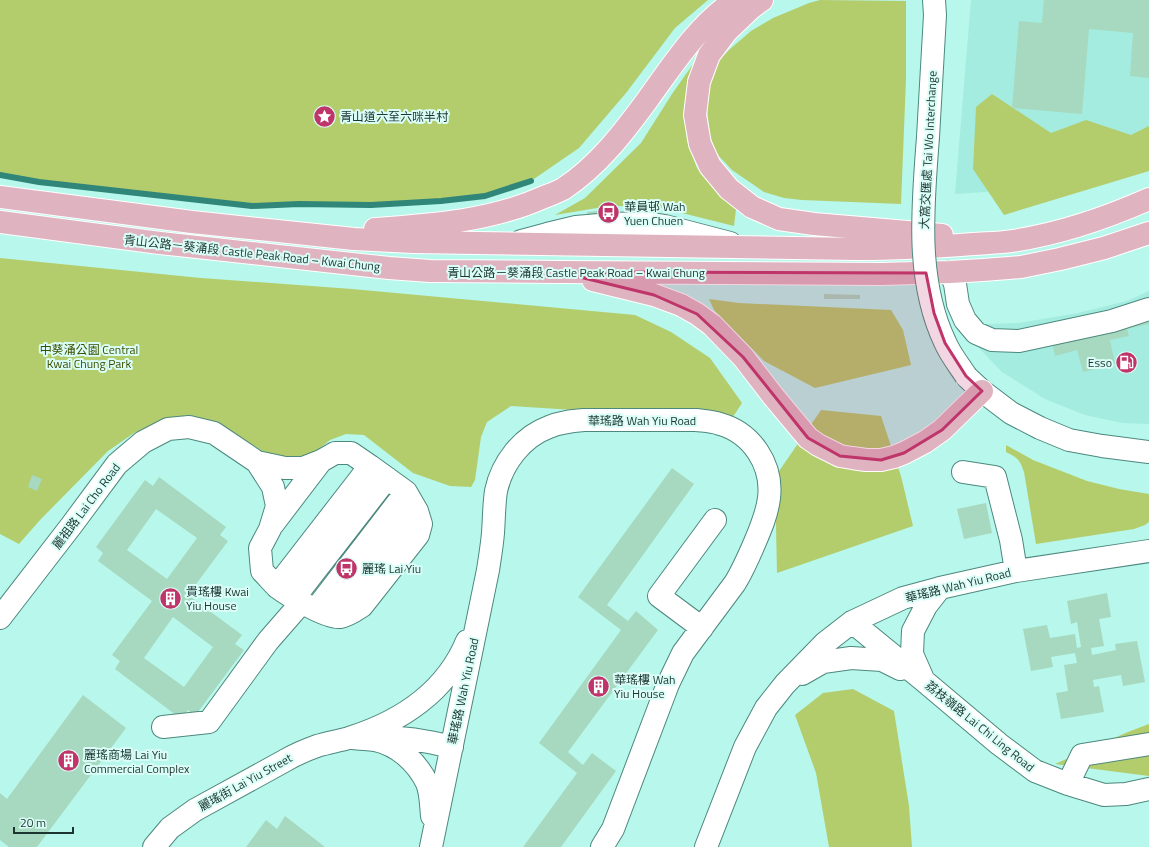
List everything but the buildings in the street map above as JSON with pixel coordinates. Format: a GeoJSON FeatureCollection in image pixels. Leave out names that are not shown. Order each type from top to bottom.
{"type":"FeatureCollection","features":[{"type":"Feature","properties":{"kind":"main road"},"geometry":{"type":"LineString","coordinates":[[277,231],[374,229],[465,220],[489,216],[510,210],[534,202],[563,189],[590,168],[620,135],[694,37],[725,7],[736,0]]}},
{"type":"Feature","properties":{"kind":"main road"},"geometry":{"type":"LineString","coordinates":[[762,0],[750,8],[727,31],[710,55],[698,82],[695,115],[700,144],[710,166],[729,189],[752,207],[779,219],[814,224],[1010,241]]}},
{"type":"Feature","properties":{"kind":"main road","name":"青山公路－葵涌段 Castle Peak Road – Kwai Chung"},"geometry":{"type":"LineString","coordinates":[[0,198],[132,215],[383,241],[857,249],[904,249],[1010,241],[1052,233],[1086,223],[1149,199]]}},
{"type":"Feature","properties":{"kind":"main road","name":"青山公路－葵涌段 Castle Peak Road – Kwai Chung"},"geometry":{"type":"LineString","coordinates":[[0,222],[160,244],[430,271],[881,274],[950,272],[1021,267],[1104,248],[1149,233]]}},
{"type":"Feature","properties":{"kind":"main road"},"geometry":{"type":"LineString","coordinates":[[559,272],[654,295],[681,305],[697,314],[712,325],[743,356],[808,438],[829,451],[852,458],[881,460],[909,451],[942,430],[982,391]]}},
{"type":"Feature","properties":{"kind":"street","name":"大窩交匯處 Tai Wo Interchange"},"geometry":{"type":"LineString","coordinates":[[934,0],[923,237],[926,279],[934,313],[945,343],[966,376],[982,391],[1011,413],[1040,428],[1069,440],[1149,452]]}},
{"type":"Feature","properties":{"kind":"street"},"geometry":{"type":"LineString","coordinates":[[950,272],[955,284],[958,304],[965,320],[976,333],[992,340],[1019,341],[1112,321],[1149,309]]}},
{"type":"Feature","properties":{"kind":"street","name":"華瑤路 Wah Yiu Road"},"geometry":{"type":"LineString","coordinates":[[432,840],[491,552],[496,490],[505,466],[518,447],[527,440],[548,427],[571,421],[709,421],[729,427],[745,437],[761,456],[769,477],[770,489],[767,510],[742,571],[726,596],[683,653],[668,684],[610,841]]}},
{"type":"Feature","properties":{"kind":"street","name":"麗祖路 Lai Cho Road"},"geometry":{"type":"LineString","coordinates":[[0,618],[36,573],[117,464],[143,442],[168,429],[189,426],[214,433],[257,462]]}},
{"type":"Feature","properties":{"kind":"street"},"geometry":{"type":"LineString","coordinates":[[257,462],[285,468],[303,468],[321,461],[335,453],[351,453],[379,472],[411,501],[421,524],[418,535],[362,606],[353,612],[340,617],[328,615],[297,599],[262,571],[260,548],[270,529],[321,461]]}},
{"type":"Feature","properties":{"kind":"street"},"geometry":{"type":"LineString","coordinates":[[257,462],[273,487],[277,506],[270,529]]}},
{"type":"Feature","properties":{"kind":"street"},"geometry":{"type":"LineString","coordinates":[[163,727],[209,722],[297,599],[379,472]]}},
{"type":"Feature","properties":{"kind":"street"},"geometry":{"type":"LineString","coordinates":[[963,472],[996,477],[1011,540],[1016,571]]}},
{"type":"Feature","properties":{"kind":"street"},"geometry":{"type":"LineString","coordinates":[[297,599],[411,501]]}},
{"type":"Feature","properties":{"kind":"street"},"geometry":{"type":"LineString","coordinates":[[702,628],[659,596],[715,520]]}},
{"type":"Feature","properties":{"kind":"street","name":"華瑤路 Wah Yiu Road"},"geometry":{"type":"LineString","coordinates":[[706,847],[745,746],[766,708],[786,684],[825,643],[852,622],[903,598],[940,588],[1016,571],[1149,551]]}},
{"type":"Feature","properties":{"kind":"street"},"geometry":{"type":"LineString","coordinates":[[923,680],[912,654],[913,630],[926,606],[940,588]]}},
{"type":"Feature","properties":{"kind":"street","name":"麗瑤街 Lai Yiu Street"},"geometry":{"type":"LineString","coordinates":[[154,847],[170,828],[195,810],[300,752],[349,738],[377,728],[410,710],[432,693],[444,680],[464,650],[480,611]]}},
{"type":"Feature","properties":{"kind":"street","name":"荔枝嶺路 Lai Chi Ling Road"},"geometry":{"type":"LineString","coordinates":[[852,622],[999,744],[1035,771],[1068,784],[1104,795],[1126,794],[1149,789]]}},
{"type":"Feature","properties":{"kind":"street"},"geometry":{"type":"LineString","coordinates":[[786,684],[823,662],[851,658],[882,660],[923,680]]}},
{"type":"Feature","properties":{"kind":"street","name":"麗瑤街 Lai Yiu Street"},"geometry":{"type":"LineString","coordinates":[[349,738],[387,737],[410,739],[427,741],[452,747]]}},
{"type":"Feature","properties":{"kind":"street"},"geometry":{"type":"LineString","coordinates":[[349,738],[374,740],[386,743],[408,756],[415,764],[427,783],[431,800],[432,840]]}},
{"type":"Feature","properties":{"kind":"street"},"geometry":{"type":"LineString","coordinates":[[1068,784],[1082,755],[1149,744]]}},
{"type":"Feature","properties":{"kind":"highlighted area"},"geometry":{"type":"Polygon","coordinates":[[[559,272],[926,273],[934,313],[945,343],[966,376],[982,391],[942,430],[904,453],[881,460],[840,456],[808,438],[743,357],[697,314],[654,295],[559,272]]]}},
{"type":"Feature","properties":{"kind":"shaded area"},"geometry":{"type":"Polygon","coordinates":[[[971,0],[1149,0],[1149,148],[1043,188],[955,194],[971,0]]]}},
{"type":"Feature","properties":{"kind":"shaded area"},"geometry":{"type":"Polygon","coordinates":[[[1149,291],[1149,424],[1122,423],[1085,415],[1045,399],[1002,372],[978,347],[962,325],[1019,323],[1078,313],[1127,301],[1149,291]]]}},
{"type":"Feature","properties":{"kind":"green space"},"geometry":{"type":"Polygon","coordinates":[[[0,0],[708,0],[675,28],[626,93],[579,148],[531,181],[485,196],[441,201],[371,205],[299,204],[252,206],[39,182],[0,175],[0,0]]]}},
{"type":"Feature","properties":{"kind":"green space"},"geometry":{"type":"Polygon","coordinates":[[[820,0],[906,1],[906,79],[901,204],[784,198],[764,192],[732,170],[716,153],[710,135],[707,109],[709,90],[715,64],[751,31],[773,18],[820,0]]]}},
{"type":"Feature","properties":{"kind":"green space"},"geometry":{"type":"Polygon","coordinates":[[[703,50],[685,113],[687,141],[697,168],[714,189],[736,209],[734,226],[654,206],[609,206],[555,215],[585,198],[641,143],[672,94],[703,50]]]}},
{"type":"Feature","properties":{"kind":"green space"},"geometry":{"type":"Polygon","coordinates":[[[992,94],[1051,133],[1086,120],[1131,135],[1149,126],[1149,171],[1004,215],[973,169],[976,107],[992,94]]]}},
{"type":"Feature","properties":{"kind":"green space","name":"中葵涌公園 Central Kwai Chung Park"},"geometry":{"type":"Polygon","coordinates":[[[0,258],[201,278],[352,289],[635,315],[671,332],[710,358],[742,403],[731,420],[511,406],[487,422],[481,437],[475,480],[471,487],[450,486],[413,473],[364,435],[346,434],[330,440],[315,452],[301,460],[272,457],[217,422],[189,415],[163,419],[134,433],[108,451],[40,520],[19,544],[0,534],[0,258]]]}},
{"type":"Feature","properties":{"kind":"green space"},"geometry":{"type":"Polygon","coordinates":[[[709,299],[739,303],[891,310],[903,330],[911,365],[815,388],[764,361],[714,310],[709,299]]]}},
{"type":"Feature","properties":{"kind":"green space"},"geometry":{"type":"Polygon","coordinates":[[[821,410],[881,416],[901,476],[913,526],[777,573],[775,477],[821,410]]]}},
{"type":"Feature","properties":{"kind":"green space"},"geometry":{"type":"Polygon","coordinates":[[[1006,445],[1033,460],[1087,481],[1119,489],[1149,494],[1149,522],[1134,529],[1036,544],[1024,472],[1018,459],[1006,452],[1006,445]]]}},
{"type":"Feature","properties":{"kind":"green space"},"geometry":{"type":"Polygon","coordinates":[[[853,689],[894,711],[909,806],[912,847],[829,847],[816,773],[795,715],[823,693],[853,689]]]}},
{"type":"Feature","properties":{"kind":"green space"},"geometry":{"type":"Polygon","coordinates":[[[1149,724],[1149,776],[1055,764],[1128,732],[1149,724]]]}},
{"type":"Feature","properties":{"kind":"waterway"},"geometry":{"type":"LineString","coordinates":[[0,175],[39,182],[252,206],[299,204],[371,205],[441,201],[485,196],[531,181]]}},
{"type":"Feature","properties":{"kind":"place","name":"青山道六至六咪半村"},"geometry":{"type":"Point","coordinates":[325,116]}},
{"type":"Feature","properties":{"kind":"place","name":"華員邨 Wah Yuen Chuen"},"geometry":{"type":"Point","coordinates":[609,213]}},
{"type":"Feature","properties":{"kind":"place","name":"Esso"},"geometry":{"type":"Point","coordinates":[1127,362]}},
{"type":"Feature","properties":{"kind":"place","name":"麗瑤 Lai Yiu"},"geometry":{"type":"Point","coordinates":[346,568]}},
{"type":"Feature","properties":{"kind":"place","name":"貴瑤樓 Kwai Yiu House"},"geometry":{"type":"Point","coordinates":[170,598]}},
{"type":"Feature","properties":{"kind":"place","name":"華瑤樓 Wah Yiu House"},"geometry":{"type":"Point","coordinates":[598,686]}},
{"type":"Feature","properties":{"kind":"place","name":"麗瑤商場 Lai Yiu Commercial Complex"},"geometry":{"type":"Point","coordinates":[69,761]}}]}
